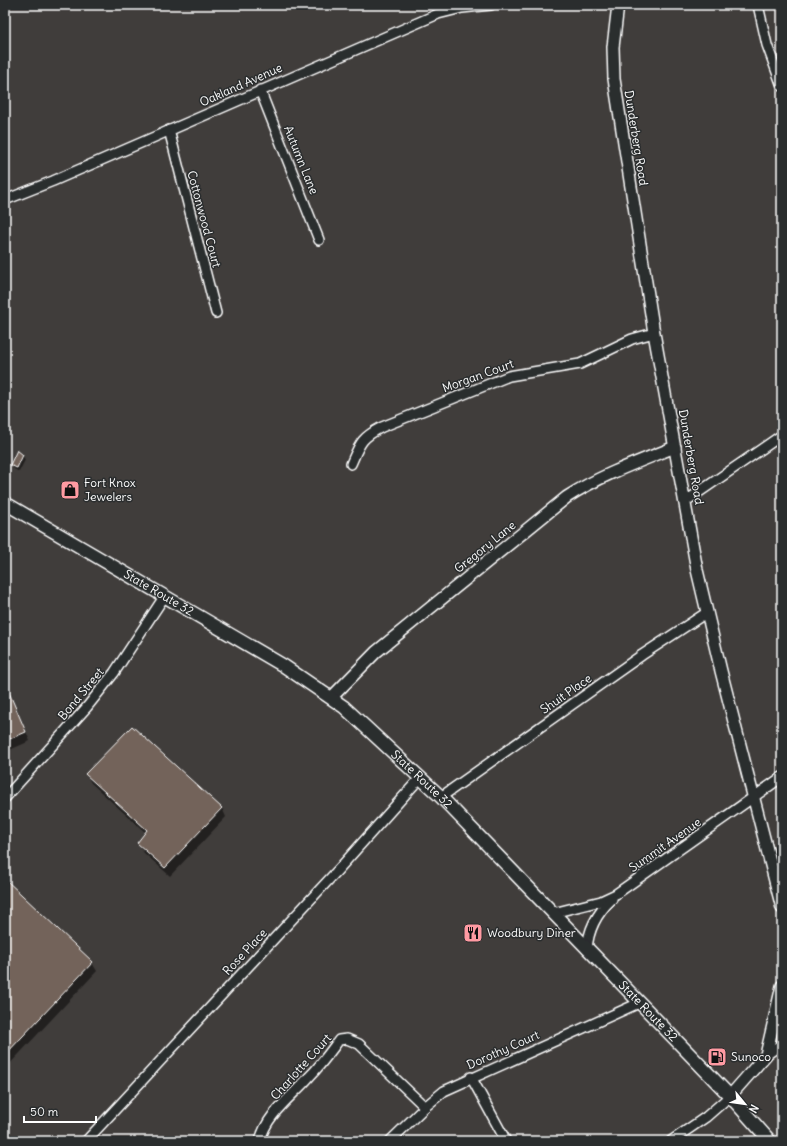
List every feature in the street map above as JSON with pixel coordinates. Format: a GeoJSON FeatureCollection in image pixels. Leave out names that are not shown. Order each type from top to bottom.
{"type":"FeatureCollection","features":[{"type":"Feature","properties":{"kind":"main road","name":"State Route 32"},"geometry":{"type":"LineString","coordinates":[[5,503],[284,666],[354,715],[441,797],[730,1096],[770,1141]]}},
{"type":"Feature","properties":{"kind":"street","name":"Oakland Avenue"},"geometry":{"type":"LineString","coordinates":[[5,200],[438,14],[462,8],[491,5]]}},
{"type":"Feature","properties":{"kind":"street"},"geometry":{"type":"LineString","coordinates":[[610,5],[618,5]]}},
{"type":"Feature","properties":{"kind":"street","name":"Dunderberg Road"},"geometry":{"type":"LineString","coordinates":[[618,5],[613,47],[614,80],[654,333],[706,613],[752,798],[782,908]]}},
{"type":"Feature","properties":{"kind":"street"},"geometry":{"type":"LineString","coordinates":[[758,5],[767,45],[782,86]]}},
{"type":"Feature","properties":{"kind":"street","name":"Autumn Lane"},"geometry":{"type":"LineString","coordinates":[[260,90],[319,240]]}},
{"type":"Feature","properties":{"kind":"street","name":"Cottonwood Court"},"geometry":{"type":"LineString","coordinates":[[169,130],[216,313]]}},
{"type":"Feature","properties":{"kind":"street","name":"Morgan Court"},"geometry":{"type":"LineString","coordinates":[[351,464],[360,443],[367,435],[382,428],[509,376],[580,364],[632,339],[654,333]]}},
{"type":"Feature","properties":{"kind":"street"},"geometry":{"type":"LineString","coordinates":[[686,501],[782,435]]}},
{"type":"Feature","properties":{"kind":"street","name":"Gregory Lane"},"geometry":{"type":"LineString","coordinates":[[331,698],[376,652],[568,497],[588,484],[616,470],[676,447]]}},
{"type":"Feature","properties":{"kind":"street","name":"Bond Street"},"geometry":{"type":"LineString","coordinates":[[5,798],[87,707],[114,673],[164,597]]}},
{"type":"Feature","properties":{"kind":"street","name":"Shuit Place"},"geometry":{"type":"LineString","coordinates":[[441,797],[642,655],[706,613]]}},
{"type":"Feature","properties":{"kind":"street","name":"Summit Avenue"},"geometry":{"type":"LineString","coordinates":[[553,913],[601,901],[616,894],[782,777]]}},
{"type":"Feature","properties":{"kind":"street","name":"Rose Place"},"geometry":{"type":"LineString","coordinates":[[86,1141],[337,871],[420,778]]}},
{"type":"Feature","properties":{"kind":"street"},"geometry":{"type":"LineString","coordinates":[[588,950],[588,935],[603,907],[616,894]]}},
{"type":"Feature","properties":{"kind":"street"},"geometry":{"type":"LineString","coordinates":[[766,1056],[782,986]]}},
{"type":"Feature","properties":{"kind":"street","name":"Dorothy Court"},"geometry":{"type":"LineString","coordinates":[[390,1141],[424,1107],[444,1091],[471,1077],[639,1003]]}},
{"type":"Feature","properties":{"kind":"street","name":"Charlotte Court"},"geometry":{"type":"LineString","coordinates":[[260,1141],[262,1132],[270,1118],[310,1076],[339,1040],[347,1039],[359,1044],[424,1107]]}},
{"type":"Feature","properties":{"kind":"street"},"geometry":{"type":"LineString","coordinates":[[671,1141],[706,1117],[730,1096],[766,1056],[782,1044]]}},
{"type":"Feature","properties":{"kind":"street"},"geometry":{"type":"LineString","coordinates":[[471,1077],[506,1141]]}},
{"type":"Feature","properties":{"kind":"building"},"geometry":{"type":"Polygon","coordinates":[[[17,450],[23,455],[17,468],[10,465],[17,450]]]}},
{"type":"Feature","properties":{"kind":"building"},"geometry":{"type":"Polygon","coordinates":[[[5,683],[26,732],[5,741],[5,683]]]}},
{"type":"Feature","properties":{"kind":"building"},"geometry":{"type":"Polygon","coordinates":[[[132,726],[222,808],[165,868],[137,843],[147,830],[85,774],[132,726]]]}},
{"type":"Feature","properties":{"kind":"building"},"geometry":{"type":"Polygon","coordinates":[[[5,879],[93,962],[5,1055],[5,879]]]}},
{"type":"Feature","properties":{"kind":"place","name":"Fort Knox Jewelers"},"geometry":{"type":"Point","coordinates":[70,490]}},
{"type":"Feature","properties":{"kind":"place","name":"Woodbury Diner"},"geometry":{"type":"Point","coordinates":[473,933]}},
{"type":"Feature","properties":{"kind":"place","name":"Sunoco"},"geometry":{"type":"Point","coordinates":[717,1057]}}]}
